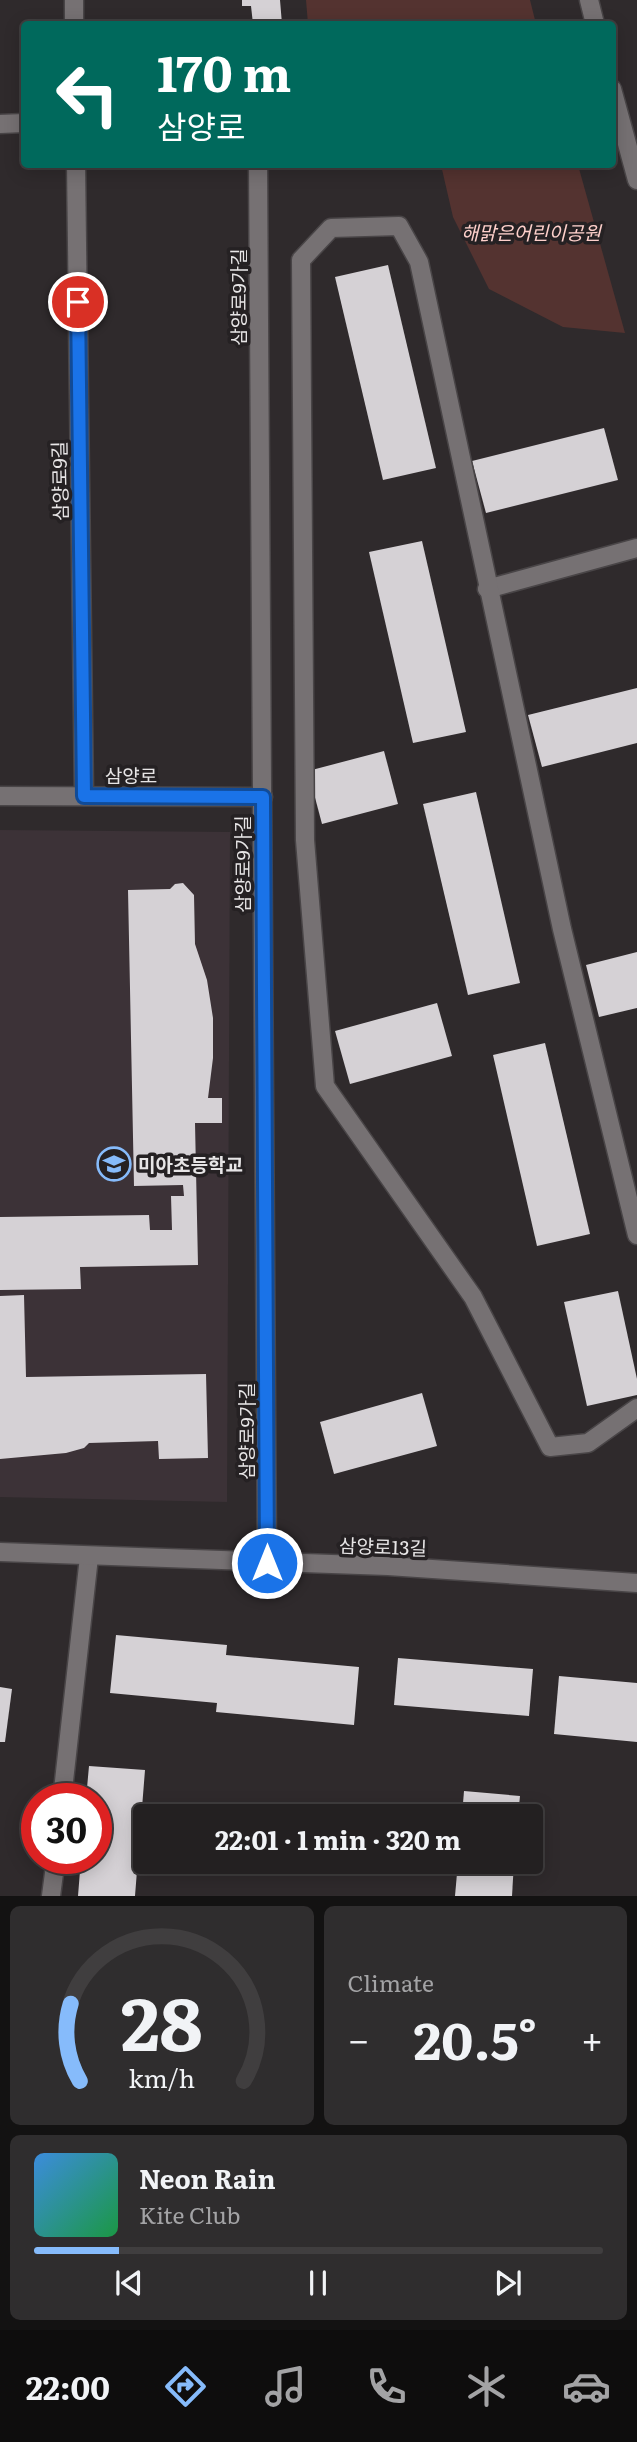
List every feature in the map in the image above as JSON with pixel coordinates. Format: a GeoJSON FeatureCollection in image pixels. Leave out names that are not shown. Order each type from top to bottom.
{"type":"FeatureCollection","features":[{"type":"Feature","properties":{"kind":"street"},"geometry":{"type":"LineString","coordinates":[[74,0],[74,21]]}},
{"type":"Feature","properties":{"kind":"street"},"geometry":{"type":"LineString","coordinates":[[589,0],[595,21]]}},
{"type":"Feature","properties":{"kind":"street"},"geometry":{"type":"LineString","coordinates":[[616,112],[637,180]]}},
{"type":"Feature","properties":{"kind":"street"},"geometry":{"type":"LineString","coordinates":[[0,124],[21,123]]}},
{"type":"Feature","properties":{"kind":"street","name":"삼양로9길"},"geometry":{"type":"LineString","coordinates":[[76,168],[84,796]]}},
{"type":"Feature","properties":{"kind":"street","name":"삼양로9가길"},"geometry":{"type":"LineString","coordinates":[[258,168],[267,1563]]}},
{"type":"Feature","properties":{"kind":"street"},"geometry":{"type":"LineString","coordinates":[[637,1235],[562,929],[419,262],[399,226],[331,228],[301,260],[305,840],[325,1086],[473,1297],[550,1447],[588,1443],[637,1408]]}},
{"type":"Feature","properties":{"kind":"street"},"geometry":{"type":"LineString","coordinates":[[487,589],[637,548]]}},
{"type":"Feature","properties":{"kind":"street","name":"삼양로"},"geometry":{"type":"LineString","coordinates":[[0,796],[263,797]]}},
{"type":"Feature","properties":{"kind":"street","name":"삼양로13길"},"geometry":{"type":"LineString","coordinates":[[0,1552],[388,1566],[637,1583]]}},
{"type":"Feature","properties":{"kind":"street"},"geometry":{"type":"LineString","coordinates":[[64,1783],[89,1557]]}},
{"type":"Feature","properties":{"kind":"street"},"geometry":{"type":"LineString","coordinates":[[51,1896],[53,1874]]}},
{"type":"Feature","properties":{"kind":"shaded area","name":"미아초등학교"},"geometry":{"type":"Polygon","coordinates":[[[0,830],[230,832],[227,1502],[0,1497],[0,830]]]}},
{"type":"Feature","properties":{"kind":"green space"},"geometry":{"type":"Polygon","coordinates":[[[306,0],[530,0],[535,21],[308,21],[306,0]]]}},
{"type":"Feature","properties":{"kind":"green space","name":"해맑은어린이공원"},"geometry":{"type":"Polygon","coordinates":[[[442,168],[579,168],[625,333],[563,327],[489,289],[453,217],[442,168]]]}},
{"type":"Feature","properties":{"kind":"building"},"geometry":{"type":"Polygon","coordinates":[[[242,0],[280,0],[282,21],[253,21],[251,6],[242,6],[242,0]]]}},
{"type":"Feature","properties":{"kind":"building"},"geometry":{"type":"Polygon","coordinates":[[[388,265],[436,468],[383,480],[335,277],[388,265]]]}},
{"type":"Feature","properties":{"kind":"building"},"geometry":{"type":"Polygon","coordinates":[[[604,428],[618,480],[486,513],[472,461],[604,428]]]}},
{"type":"Feature","properties":{"kind":"building"},"geometry":{"type":"Polygon","coordinates":[[[422,541],[466,732],[413,743],[369,552],[422,541]]]}},
{"type":"Feature","properties":{"kind":"building"},"geometry":{"type":"Polygon","coordinates":[[[637,688],[637,743],[542,767],[528,715],[637,688]]]}},
{"type":"Feature","properties":{"kind":"building"},"geometry":{"type":"Polygon","coordinates":[[[384,751],[398,804],[322,824],[308,771],[384,751]]]}},
{"type":"Feature","properties":{"kind":"building"},"geometry":{"type":"Polygon","coordinates":[[[476,792],[520,983],[468,995],[423,804],[476,792]]]}},
{"type":"Feature","properties":{"kind":"building"},"geometry":{"type":"Polygon","coordinates":[[[183,883],[194,895],[195,944],[207,980],[213,1018],[213,1058],[208,1098],[222,1098],[222,1123],[195,1123],[198,1265],[80,1267],[81,1289],[0,1290],[0,1217],[149,1215],[150,1230],[172,1230],[171,1196],[184,1196],[183,1185],[134,1186],[128,890],[170,889],[175,884],[183,883]]]}},
{"type":"Feature","properties":{"kind":"building"},"geometry":{"type":"Polygon","coordinates":[[[637,952],[637,1008],[599,1017],[586,965],[637,952]]]}},
{"type":"Feature","properties":{"kind":"building"},"geometry":{"type":"Polygon","coordinates":[[[437,1003],[452,1056],[350,1084],[335,1031],[437,1003]]]}},
{"type":"Feature","properties":{"kind":"building"},"geometry":{"type":"Polygon","coordinates":[[[545,1043],[590,1234],[537,1246],[493,1055],[545,1043]]]}},
{"type":"Feature","properties":{"kind":"building"},"geometry":{"type":"Polygon","coordinates":[[[618,1291],[637,1379],[637,1395],[587,1406],[564,1302],[618,1291]]]}},
{"type":"Feature","properties":{"kind":"building"},"geometry":{"type":"Polygon","coordinates":[[[24,1295],[26,1377],[206,1374],[208,1458],[159,1459],[158,1441],[89,1443],[84,1448],[66,1453],[0,1459],[0,1296],[24,1295]]]}},
{"type":"Feature","properties":{"kind":"building"},"geometry":{"type":"Polygon","coordinates":[[[422,1393],[437,1446],[334,1474],[320,1422],[422,1393]]]}},
{"type":"Feature","properties":{"kind":"building"},"geometry":{"type":"Polygon","coordinates":[[[116,1635],[227,1645],[226,1655],[359,1667],[354,1725],[216,1712],[217,1703],[110,1693],[116,1635]]]}},
{"type":"Feature","properties":{"kind":"building"},"geometry":{"type":"Polygon","coordinates":[[[398,1658],[533,1669],[529,1716],[394,1705],[398,1658]]]}},
{"type":"Feature","properties":{"kind":"building"},"geometry":{"type":"Polygon","coordinates":[[[559,1676],[637,1683],[637,1742],[554,1734],[559,1676]]]}},
{"type":"Feature","properties":{"kind":"building"},"geometry":{"type":"Polygon","coordinates":[[[0,1687],[12,1689],[5,1742],[0,1742],[0,1687]]]}},
{"type":"Feature","properties":{"kind":"building"},"geometry":{"type":"Polygon","coordinates":[[[89,1766],[145,1770],[142,1804],[133,1804],[133,1874],[137,1874],[135,1896],[78,1896],[80,1874],[112,1874],[112,1783],[87,1783],[89,1766]]]}},
{"type":"Feature","properties":{"kind":"building"},"geometry":{"type":"Polygon","coordinates":[[[464,1791],[520,1796],[519,1804],[463,1804],[464,1791]]]}},
{"type":"Feature","properties":{"kind":"building"},"geometry":{"type":"Polygon","coordinates":[[[457,1874],[513,1874],[512,1896],[455,1896],[457,1874]]]}},
{"type":"Feature","properties":{"kind":"place","name":"미아초등학교"},"geometry":{"type":"Point","coordinates":[114,1164]}},
{"type":"Feature","properties":{"kind":"route"},"geometry":{"type":"LineString","coordinates":[[78,302],[84,796],[263,797],[267,1563]]}}]}
